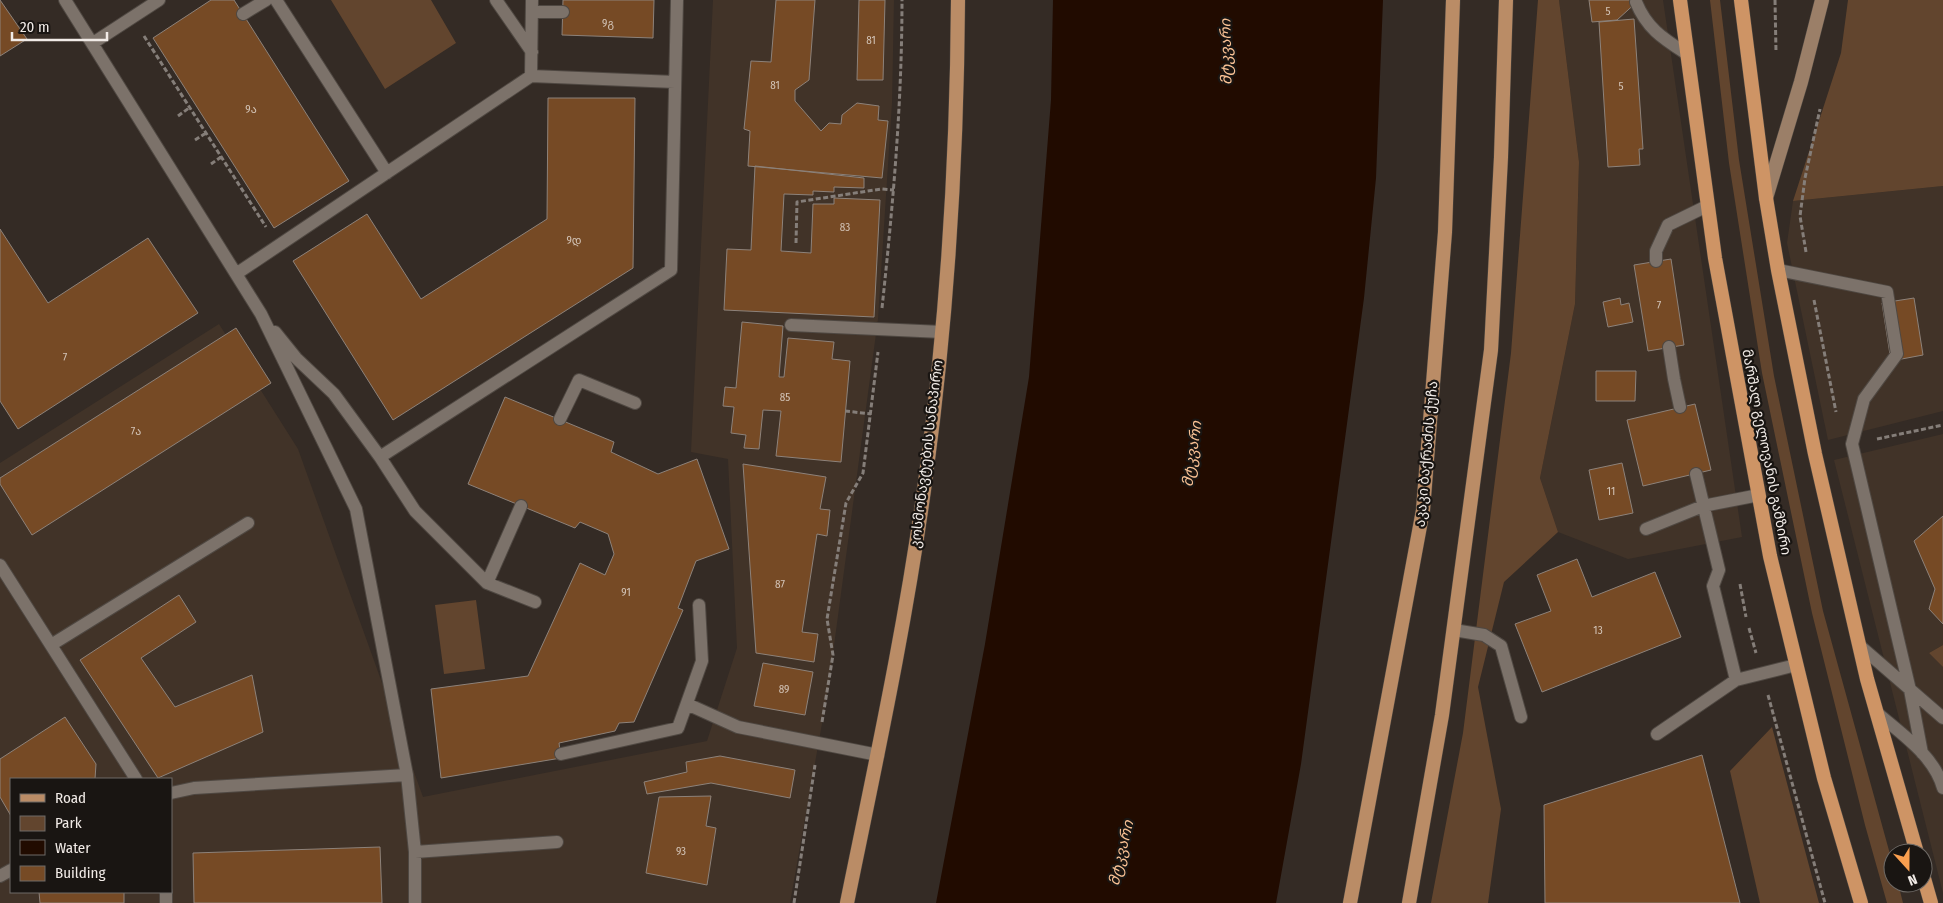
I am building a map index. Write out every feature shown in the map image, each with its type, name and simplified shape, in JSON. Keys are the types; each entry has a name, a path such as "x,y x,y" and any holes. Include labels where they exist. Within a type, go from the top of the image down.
{"highway":[{"name":"მარშალ გელოვანის გამზირი","path":"1680,0 1715,258 1770,556 1824,778 1861,903"},
{"path":"1741,0 1766,198 1778,270 1815,454 1876,712 1914,843"}],"main road":[{"name":"კოსმონავტების სანაპირო","path":"848,903 902,630 926,475 942,332 952,190 958,0"},
{"name":"აკაკი ბაქრაძის ქუჩა","path":"1350,903 1423,510 1445,232 1453,0"},
{"path":"1409,903 1442,715 1490,350 1501,157 1506,0"},
{"path":"1766,198 1801,82 1822,0"}],"lane":[{"path":"93,43 159,0"},
{"path":"244,14 266,0"},
{"path":"276,0 387,173"},
{"path":"496,0 532,52"},
{"path":"380,457 671,270 677,0"},
{"path":"70,2 93,43 261,314 356,509 407,775 415,852 415,903"},
{"path":"1636,2 1646,23 1662,38 1687,54"},
{"path":"532,76 532,6 563,12"},
{"path":"236,274 532,76 675,82"},
{"path":"1656,261 1656,251 1668,224 1707,206"},
{"path":"1778,270 1887,292 1897,354 1864,399 1852,444 1910,690 1922,752"},
{"path":"261,314 296,358 334,394 380,457 414,511 488,582 535,602"},
{"path":"791,324 942,332"},
{"path":"1669,348 1680,408"},
{"path":"560,419 579,380 635,403"},
{"path":"1696,474 1719,570 1713,586 1736,680"},
{"path":"1646,528 1704,506 1758,495"},
{"path":"488,582 521,506"},
{"path":"51,644 248,524"},
{"path":"0,565 135,778"},
{"path":"561,754 678,728 702,661 699,605"},
{"path":"1454,630 1484,635 1501,646 1521,717"},
{"path":"1860,646 1943,718"},
{"path":"1657,734 1736,680 1796,665"},
{"path":"687,704 738,728 878,754"},
{"path":"1876,712 1922,752 1941,780 1943,788"},
{"path":"172,793 194,788 407,775"},
{"path":"415,852 557,842"}],"path":[{"path":"794,903 833,655 827,619 846,503 863,473 871,414 894,190 902,63 902,0"},
{"path":"1775,0 1776,52"},
{"path":"142,34 268,231"},
{"path":"178,116 189,108"},
{"path":"195,140 206,133"},
{"path":"211,164 221,157"},
{"path":"796,243 797,202 881,188 894,190"},
{"path":"846,411 871,414"},
{"path":"1738,576 1748,623 1825,903"}],"shaded area":[{"path":"713,0 894,0 892,103 878,319 828,690 790,903 0,903 0,463 219,324 298,449 423,797 707,741 737,648 728,459 691,452"},
{"path":"1559,0 1663,0 1742,537 1628,559 1558,532 1540,478 1575,304 1579,162"},
{"path":"1943,186 1943,411 1828,440 1787,243 1793,201"},
{"path":"1943,434 1943,645 1929,653 1943,667 1943,893 1933,853 1933,843 1930,843 1834,460"}],"green space":[{"path":"331,0 431,0 456,43 385,89"},
{"path":"1538,0 1559,0 1579,162 1575,304 1540,478 1558,532 1504,582 1478,687 1501,809 1488,903 1431,903 1463,733 1511,353"},
{"path":"1710,0 1720,0 1739,160 1774,376 1823,611 1887,843 1883,843 1883,889 1865,825 1812,613 1762,373 1729,163"},
{"path":"1848,0 1943,0 1943,186 1793,201 1841,53"},
{"path":"476,600 485,669 444,674 435,605"},
{"path":"1943,645 1943,667 1929,653"},
{"path":"1772,727 1819,903 1760,903 1730,771"},
{"path":"1884,893 1900,893 1903,903 1887,903"}],"water":[{"name":"მტკვარი","path":"1053,0 1383,0 1376,178 1364,298 1301,764 1276,903 936,903 985,644 1029,377 1051,100"}],"building":[{"path":"0,0 27,39 0,56"},
{"path":"211,0 234,0 349,181 274,228 153,38"},
{"path":"563,0 654,0 653,38 562,35"},
{"path":"776,0 815,0 809,80 795,90 795,101 821,131 829,123 841,124 842,115 857,103 879,106 878,120 888,121 882,178 748,166 750,131 744,129 751,61 771,62"},
{"path":"859,0 885,0 883,80 857,80"},
{"path":"1589,0 1639,0 1617,20 1592,22"},
{"path":"1634,19 1643,149 1639,149 1640,165 1608,167 1599,22"},
{"path":"548,98 635,98 633,268 393,420 293,261 367,214 421,299 547,219"},
{"path":"755,166 864,178 864,188 834,187 834,192 813,191 813,195 784,194 781,251 811,253 813,204 834,204 834,198 880,200 874,317 724,310 727,249 751,250"},
{"path":"0,229 48,303 148,238 198,313 18,429 0,401"},
{"path":"1671,259 1684,345 1648,351 1634,265"},
{"path":"1620,298 1621,305 1629,303 1633,322 1608,327 1603,302"},
{"path":"1914,298 1923,355 1891,361 1882,303"},
{"path":"742,322 783,326 779,377 784,377 788,338 834,342 832,359 850,361 841,462 776,456 781,411 763,410 759,449 744,448 746,435 731,433 734,407 723,406 725,387 736,388"},
{"path":"236,328 271,383 32,535 0,484 0,478"},
{"path":"1596,371 1636,371 1635,401 1596,401"},
{"path":"505,397 614,442 611,452 658,474 697,459 729,549 696,561 678,608 683,610 634,722 619,723 615,731 559,743 561,758 441,778 431,689 528,676 580,563 605,575 614,554 608,534 580,522 575,528 468,484"},
{"path":"1695,404 1711,470 1643,486 1627,420"},
{"path":"1622,463 1633,513 1599,520 1589,470"},
{"path":"743,464 826,477 820,509 830,510 827,536 817,534 802,632 818,634 814,662 756,653"},
{"path":"1943,516 1943,624 1929,609 1935,589 1914,541"},
{"path":"1577,559 1592,597 1655,572 1681,637 1542,692 1515,624 1551,611 1537,575"},
{"path":"179,595 196,622 141,658 175,707 252,675 263,732 158,778 80,660"},
{"path":"763,663 813,672 805,715 754,706"},
{"path":"65,717 96,764 95,778 10,778 10,814 0,797 0,759"},
{"path":"1702,755 1740,903 1545,903 1544,805"},
{"path":"720,756 795,770 790,798 711,783 647,794 644,782 687,772 686,762"},
{"path":"711,796 706,826 716,828 707,885 646,873 659,797"},
{"path":"380,847 382,903 194,903 193,853"},
{"path":"39,893 124,893 124,903 40,903"}]}
